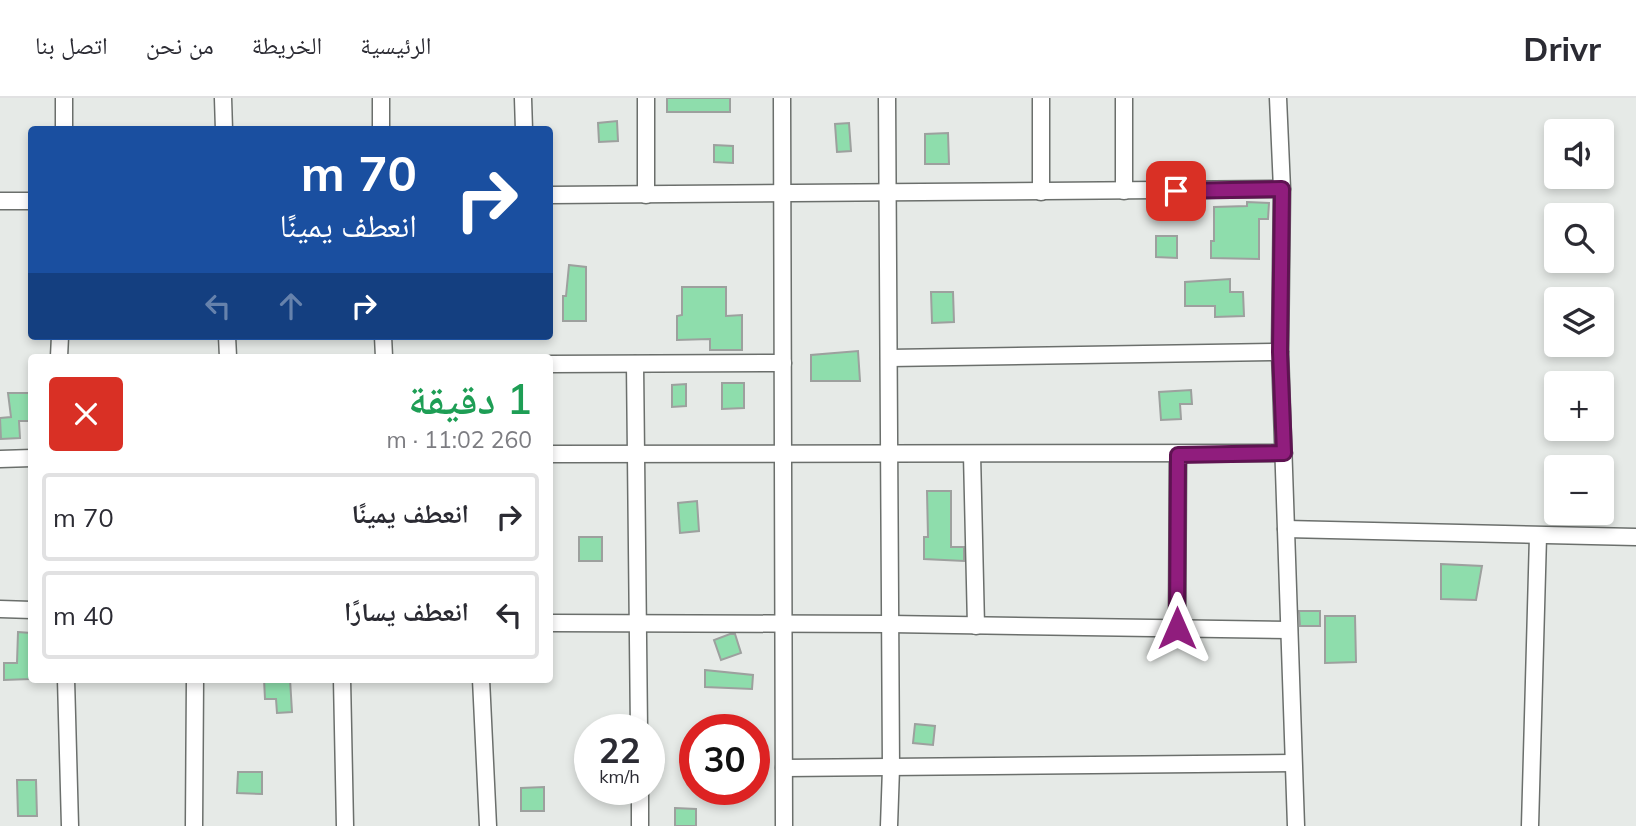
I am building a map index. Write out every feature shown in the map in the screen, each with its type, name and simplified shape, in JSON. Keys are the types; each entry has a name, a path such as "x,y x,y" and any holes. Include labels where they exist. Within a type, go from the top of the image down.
{"street":[{"path":"64,98 64,126"},
{"path":"223,98 224,126"},
{"path":"381,98 382,126"},
{"path":"523,98 524,126"},
{"path":"646,98 646,195"},
{"path":"782,98 782,624 785,826"},
{"path":"887,98 891,768 889,826"},
{"path":"1041,98 1041,192"},
{"path":"1124,98 1124,191"},
{"path":"1278,98 1282,189 1280,352 1296,826"},
{"path":"553,195 1282,189"},
{"path":"0,201 28,201"},
{"path":"889,358 1280,352"},
{"path":"553,364 783,363"},
{"path":"635,364 639,714"},
{"path":"553,454 1284,453"},
{"path":"972,454 976,626"},
{"path":"1177,628 1178,455"},
{"path":"0,459 28,458"},
{"path":"1286,529 1636,537"},
{"path":"1530,826 1538,536"},
{"path":"0,609 28,610"},
{"path":"553,623 890,624 1289,630"},
{"path":"66,683 70,826"},
{"path":"194,826 195,683"},
{"path":"342,683 345,826"},
{"path":"481,683 488,826"},
{"path":"784,768 1293,763"},
{"path":"640,805 640,826"}],"building":[{"path":"667,98 730,98 730,112 667,112"},
{"path":"617,121 618,141 599,142 598,123"},
{"path":"849,123 851,151 837,152 835,124"},
{"path":"948,133 949,164 925,164 925,134"},
{"path":"714,145 733,146 733,163 714,162"},
{"path":"1247,202 1269,203 1268,219 1259,219 1259,259 1211,258 1214,207 1247,206"},
{"path":"1156,236 1177,236 1177,258 1156,257"},
{"path":"569,265 586,267 586,321 563,321 563,296 566,296"},
{"path":"1230,279 1230,292 1243,292 1244,316 1215,317 1215,306 1185,306 1185,282"},
{"path":"682,287 726,287 726,316 742,315 742,350 710,350 710,339 677,340 677,316 682,315"},
{"path":"931,292 953,292 954,322 932,323"},
{"path":"858,351 860,381 811,381 811,355"},
{"path":"722,383 744,383 744,408 722,409"},
{"path":"686,384 686,406 672,407 672,385"},
{"path":"1191,390 1192,404 1180,404 1181,419 1161,420 1159,392"},
{"path":"8,393 28,393 28,421 19,421 20,438 1,439 0,418 11,417"},
{"path":"927,491 951,491 951,547 964,547 964,561 924,559 924,537 928,537"},
{"path":"697,501 699,531 680,533 678,503"},
{"path":"579,537 602,537 602,561 579,561"},
{"path":"1441,564 1482,566 1476,600 1441,599"},
{"path":"1299,611 1320,611 1320,626 1300,626"},
{"path":"1325,616 1355,616 1356,662 1325,663"},
{"path":"18,632 28,633 28,679 4,680 4,663 17,663"},
{"path":"735,634 741,653 721,660 714,640"},
{"path":"705,670 753,675 752,689 705,687"},
{"path":"264,683 290,683 292,712 277,713 276,699 265,699"},
{"path":"915,724 935,726 933,745 913,743"},
{"path":"238,772 262,772 262,794 237,793"},
{"path":"17,780 36,780 37,816 18,816"},
{"path":"544,787 544,811 521,811 521,788"},
{"path":"675,808 696,809 696,826 675,826"}],"route":[{"path":"1176,191 1282,189 1280,352 1284,453 1178,455 1177,628"}]}
